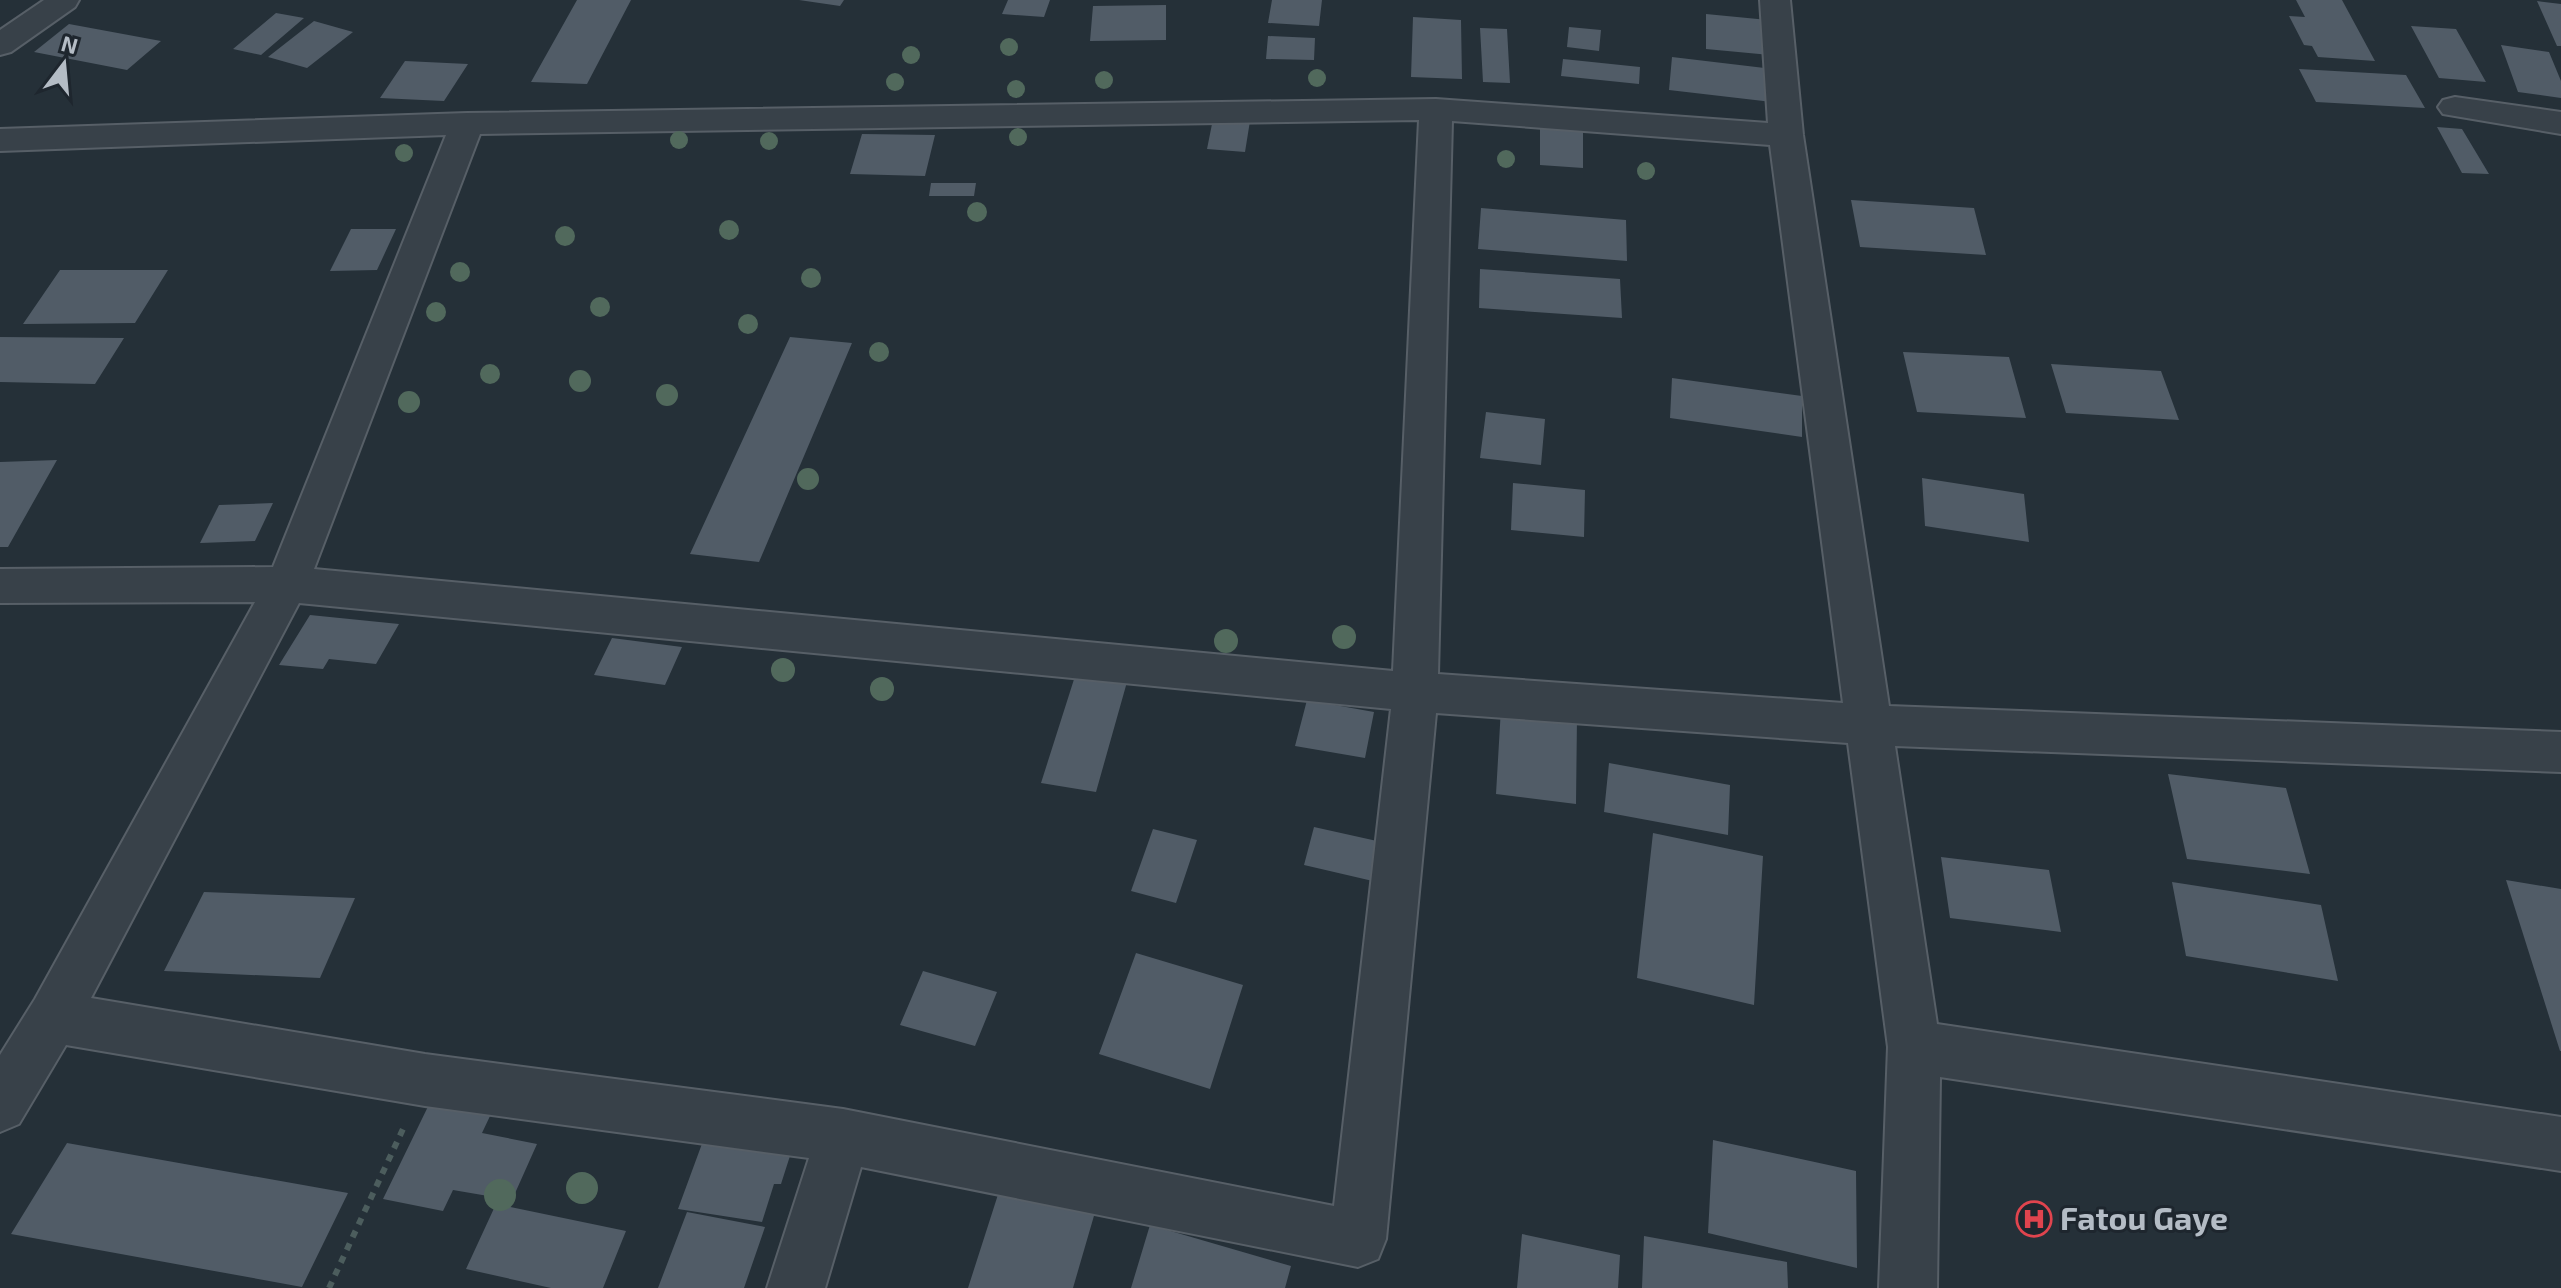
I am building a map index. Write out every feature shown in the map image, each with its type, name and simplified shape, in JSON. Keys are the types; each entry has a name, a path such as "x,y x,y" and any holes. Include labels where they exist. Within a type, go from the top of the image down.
{"street":[{"path":"0,45 64,0"},
{"path":"1775,0 1786,135 1914,1047 1908,1288"},
{"path":"2455,107 2561,123"},
{"path":"0,140 467,124 1436,109 1786,135"},
{"path":"53,1017 425,1080 843,1136 1358,1239 1415,692 1436,109"},
{"path":"0,1105 53,1017 287,584 467,124"},
{"path":"0,586 287,584 1415,692 1869,725 2561,752"},
{"path":"1914,1047 2561,1144"},
{"path":"796,1288 843,1136"}],"path":[{"path":"329,1288 425,1080"}],"building":[{"path":"577,0 631,0 587,84 531,82"},
{"path":"799,0 844,0 840,6"},
{"path":"1008,0 1050,0 1044,17 1002,14"},
{"path":"1272,0 1322,0 1319,26 1268,23"},
{"path":"2296,0 2342,0 2375,61 2318,57 2312,46 2304,45 2289,16 2305,17"},
{"path":"2537,1 2561,4 2561,46 2557,46"},
{"path":"1166,5 1166,40 1090,41 1093,6"},
{"path":"276,13 304,18 261,55 233,49"},
{"path":"1706,14 1768,20 1770,55 1706,49"},
{"path":"1413,17 1461,20 1462,79 1411,77"},
{"path":"314,21 353,32 307,68 268,57"},
{"path":"69,24 161,41 127,70 34,52"},
{"path":"2411,26 2456,29 2486,82 2439,78"},
{"path":"1569,27 1601,30 1599,51 1567,47"},
{"path":"1480,28 1507,29 1510,83 1483,82"},
{"path":"1268,36 1315,38 1314,60 1266,59"},
{"path":"2501,45 2549,52 2561,81 2561,98 2518,92"},
{"path":"1672,57 1773,69 1772,102 1669,90"},
{"path":"1563,59 1640,67 1639,84 1561,76"},
{"path":"405,61 468,64 444,101 380,98"},
{"path":"2299,69 2406,75 2425,108 2316,102"},
{"path":"1213,119 1250,121 1245,152 1207,149"},
{"path":"1540,122 1583,125 1583,168 1540,165"},
{"path":"2437,127 2462,129 2489,174 2462,173"},
{"path":"862,134 935,135 925,176 850,174"},
{"path":"931,183 976,183 974,196 929,196"},
{"path":"1851,200 1974,208 1986,255 1860,247"},
{"path":"1481,208 1626,220 1627,261 1478,249"},
{"path":"351,229 396,229 377,270 330,271"},
{"path":"1480,269 1620,279 1622,318 1479,308"},
{"path":"60,270 168,270 135,323 23,324"},
{"path":"0,337 124,338 95,384 0,382"},
{"path":"790,337 852,343 759,562 690,554"},
{"path":"1903,352 2009,357 2026,418 1917,412"},
{"path":"2051,364 2161,371 2179,420 2066,413"},
{"path":"1672,378 1802,396 1802,437 1670,418"},
{"path":"1486,412 1545,419 1541,465 1480,458"},
{"path":"57,460 8,547 0,547 0,462"},
{"path":"1922,478 2024,494 2029,542 1925,526"},
{"path":"1513,483 1585,490 1584,537 1511,530"},
{"path":"273,503 255,541 200,543 219,505"},
{"path":"310,615 399,624 376,664 329,659 323,669 279,665"},
{"path":"612,638 682,647 665,685 594,675"},
{"path":"1076,673 1127,682 1096,792 1041,783"},
{"path":"1307,700 1374,712 1365,758 1295,746"},
{"path":"1501,708 1577,717 1576,804 1496,794"},
{"path":"1609,763 1730,785 1728,835 1604,812"},
{"path":"2168,774 2286,788 2310,874 2187,859"},
{"path":"1314,827 1386,843 1377,882 1304,865"},
{"path":"1153,829 1197,840 1176,903 1131,891"},
{"path":"1653,833 1763,856 1754,1005 1637,978"},
{"path":"1941,857 2049,870 2061,932 1950,918"},
{"path":"2506,880 2561,889 2561,1051 2560,1051"},
{"path":"2172,882 2321,905 2338,981 2186,956"},
{"path":"204,892 355,898 320,978 164,971"},
{"path":"1136,953 1243,985 1210,1089 1099,1054"},
{"path":"923,971 997,992 975,1046 900,1025"},
{"path":"438,1086 499,1097 482,1133 537,1144 512,1200 453,1190 443,1211 383,1199"},
{"path":"797,1134 781,1184 774,1184 762,1222 678,1209 703,1141"},
{"path":"1713,1140 1856,1171 1857,1268 1708,1233"},
{"path":"67,1143 348,1193 302,1287 11,1234"},
{"path":"1003,1179 1098,1202 1073,1288 968,1288"},
{"path":"496,1204 626,1231 603,1288 551,1288 466,1269"},
{"path":"687,1212 765,1227 744,1288 658,1288"},
{"path":"1150,1225 1291,1266 1285,1288 1131,1288"},
{"path":"1522,1234 1620,1255 1618,1288 1517,1288"},
{"path":"1644,1236 1787,1262 1788,1288 1642,1288"}],"place":[{"name":"Fatou Gaye","path":"2034,1219"}]}
